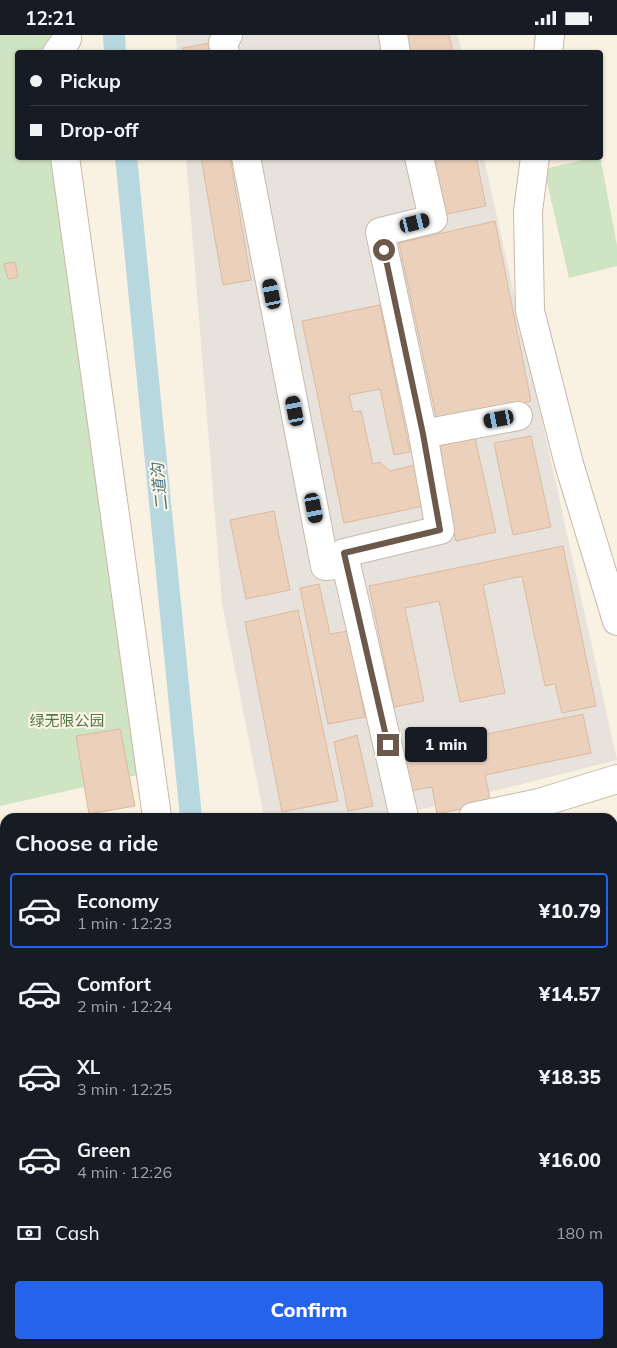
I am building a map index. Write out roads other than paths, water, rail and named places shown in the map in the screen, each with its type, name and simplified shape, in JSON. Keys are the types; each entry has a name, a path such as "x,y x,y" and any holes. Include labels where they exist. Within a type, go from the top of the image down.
{"street":[{"path":"59,50 67,39 67,35"},
{"path":"225,50 224,43 228,35"},
{"path":"393,35 396,50"},
{"path":"548,50 550,35"},
{"path":"65,160 156,813"},
{"path":"247,160 325,566 346,564"},
{"path":"403,813 344,553 440,530 423,434 380,232 433,219 420,160"},
{"path":"534,160 528,211 530,311 570,464 617,621"},
{"path":"423,434 518,416"},
{"path":"492,813 539,803 617,779"}],"waterway":[{"name":"二道沟","path":"114,35 115,50"},
{"name":"二道沟","path":"126,160 191,813"}],"park label":[{"name":"绿无限公园","path":"67,721"}]}
